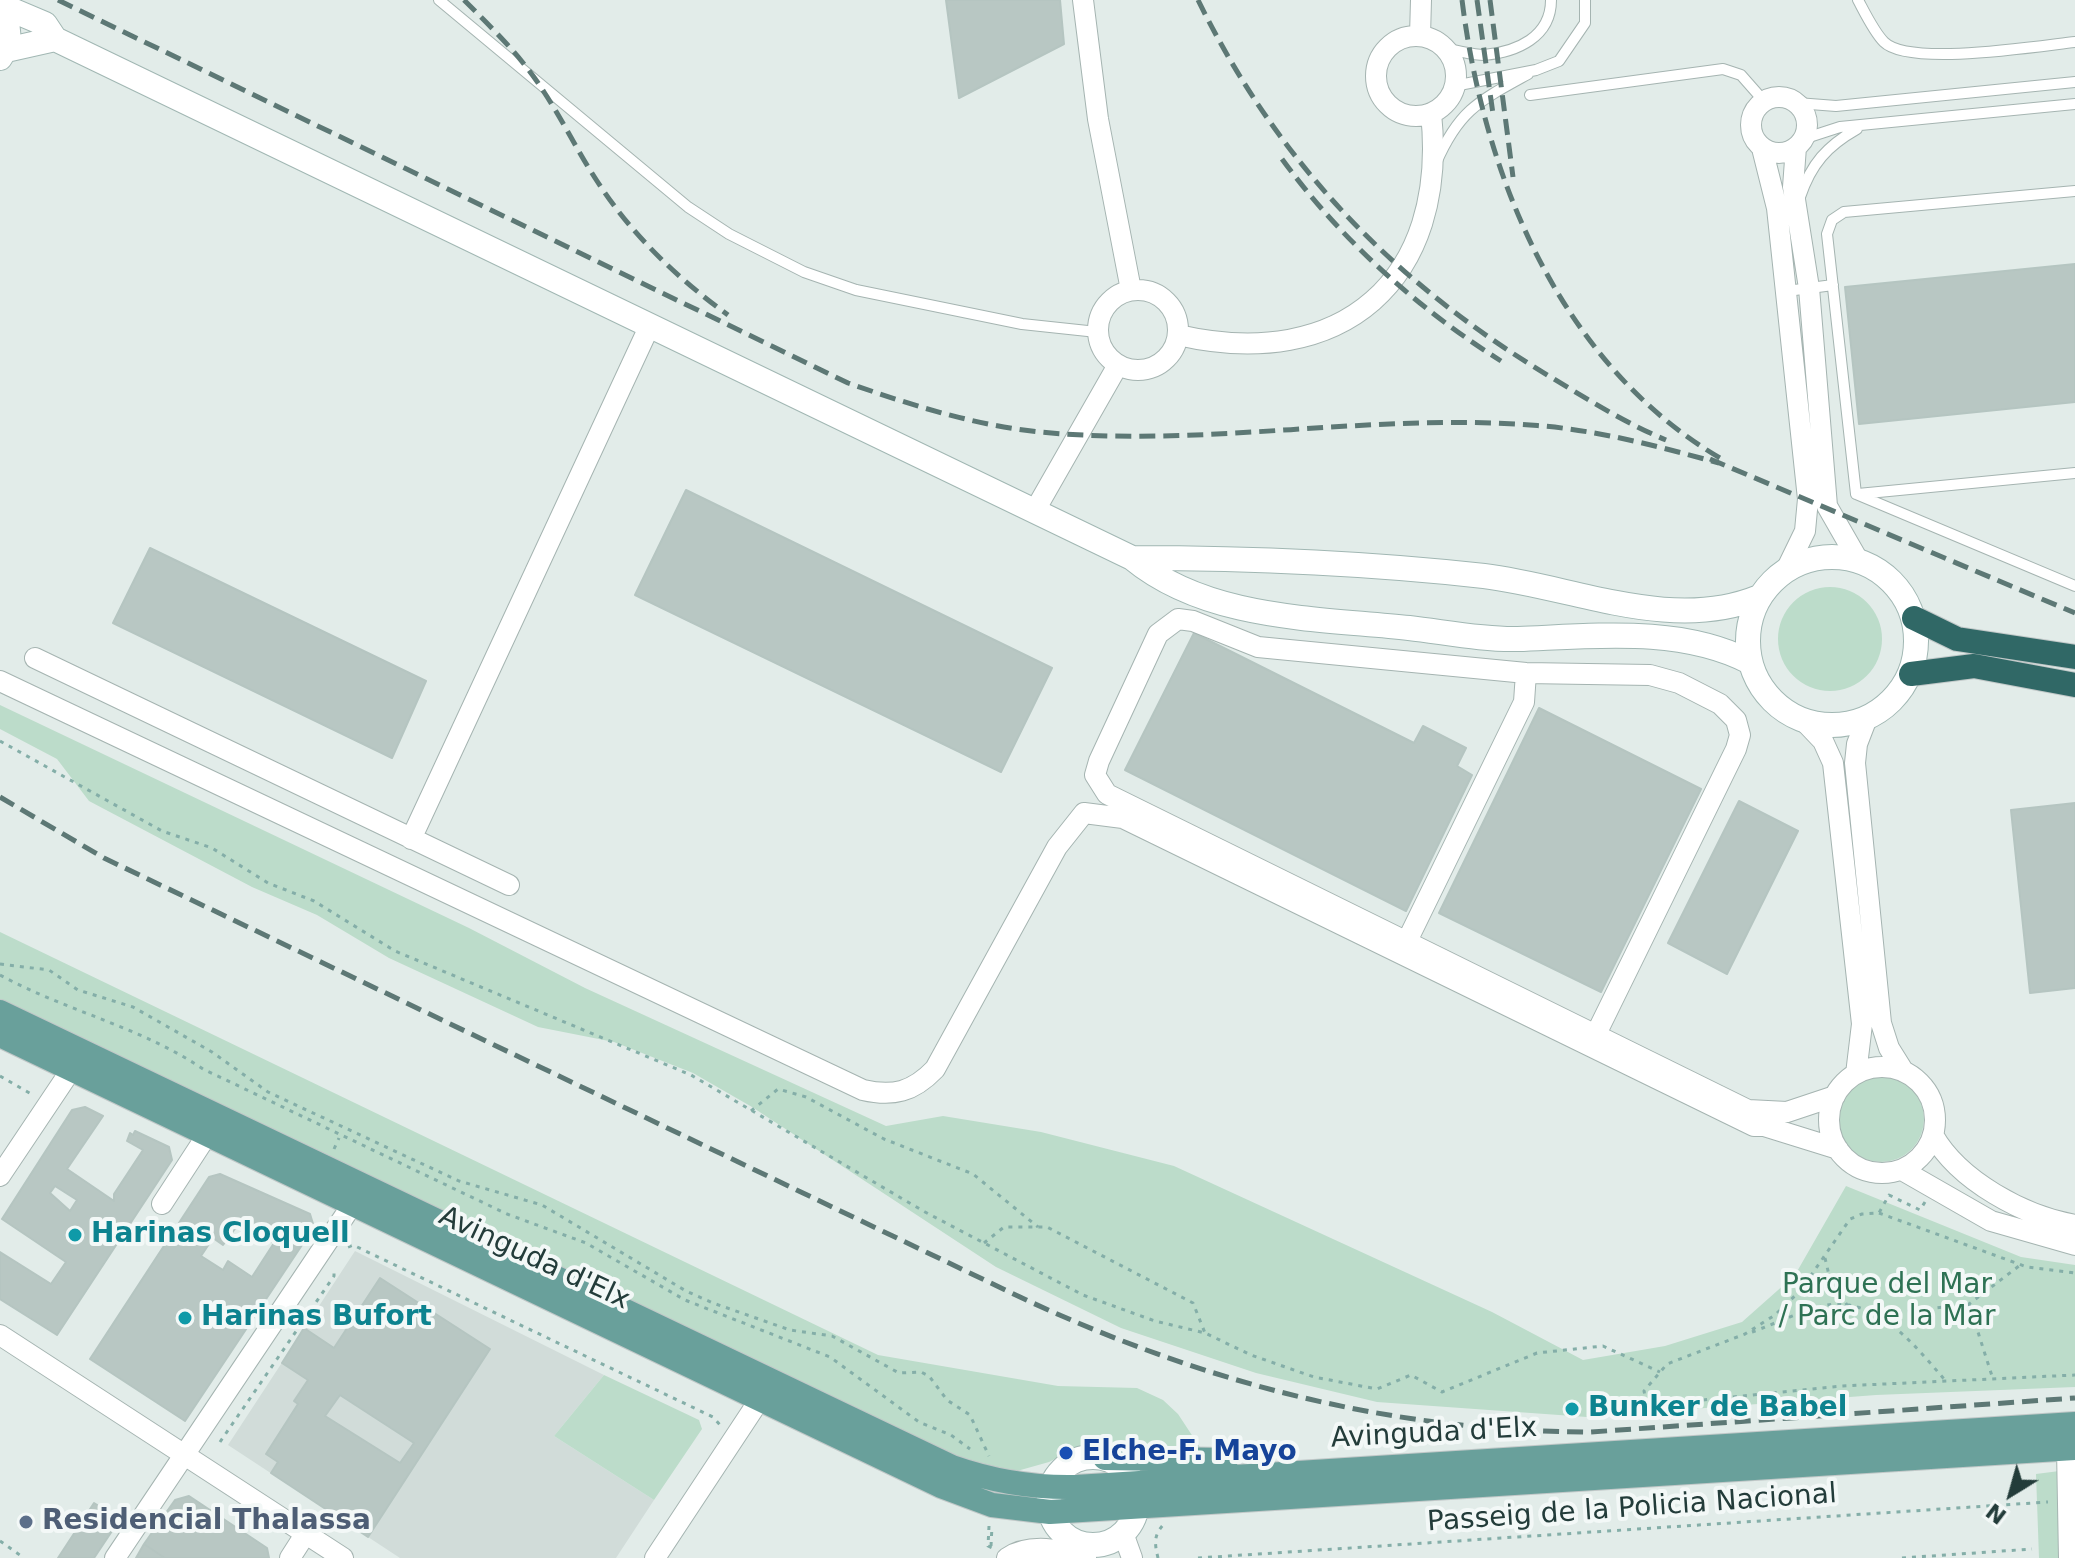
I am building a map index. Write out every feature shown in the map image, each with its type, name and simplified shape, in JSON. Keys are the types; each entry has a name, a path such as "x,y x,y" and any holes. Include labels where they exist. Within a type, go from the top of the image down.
{"highway":[{"path":"1914,618 1943,635 2075,657"},
{"path":"1911,674 1974,666 2075,685"}],"main road":[{"name":"Avinguda d'Elx","path":"0,1012 952,1467 1050,1500"},
{"name":"Avinguda d'Elx","path":"0,1035 968,1497 1023,1511 1050,1500 1135,1494 2071,1449"},
{"name":"Avinguda d'Elx","path":"1135,1494 1452,1463 2075,1424"},
{"path":"1105,1458 1203,1461 1346,1456 1452,1463"}],"street":[{"path":"1083,0 1098,119 1131,290"},
{"path":"1420,36 1421,0"},
{"path":"0,6 45,24 55,39 1132,558 1171,585 1249,609 1514,639 1586,634 1699,643 1727,650 1750,662"},
{"path":"0,6 9,31 3,54"},
{"path":"1420,36 1445,49 1453,60 1454,86 1450,97 1431,113 1405,114 1384,100 1378,88 1378,62 1395,41 1420,36"},
{"path":"3,54 55,39"},
{"path":"1856,1074 1862,1024 1833,763 1823,741 1803,720 1761,687 1750,662 1747,640 1750,617 1759,597 1787,568 1805,531 1808,499 1775,196 1762,148 1751,133 1750,123 1756,106 1763,100 1781,96 1797,103 1806,116 1793,187 1798,202 1809,288 1827,506 1858,560"},
{"path":"1178,335 1227,344 1270,345 1328,330 1353,316 1394,278 1418,243 1428,212 1434,168 1431,113"},
{"path":"1762,148 1779,153 1800,143"},
{"path":"1131,290 1156,293 1174,310 1178,335 1175,348 1157,366 1131,370 1118,365 1100,346 1097,332 1102,309 1120,293 1131,290"},
{"path":"411,839 650,325"},
{"path":"1034,512 1118,365"},
{"path":"1787,568 1810,559 1834,556 1858,560 1883,572 1903,593 1914,618 1917,646 1911,674 1893,699 1867,718 1835,725 1803,720"},
{"path":"1132,558 1329,561 1391,567 1538,583 1638,607 1731,609 1759,597"},
{"path":"1596,1034 1740,735 1736,720 1720,704 1679,683 1650,675 1526,673 1258,647 1193,621 1178,619 1158,634 1099,761 1095,775 1107,794 1748,1110 1764,1126"},
{"path":"35,658 509,885"},
{"path":"1407,941 1524,702 1526,673"},
{"path":"0,681 863,1090 882,1094 903,1092 921,1083 935,1069 1057,847 1084,813 1123,818 1754,1126 1764,1126 1838,1149"},
{"path":"1867,718 1857,744 1855,763 1880,1008 1889,1048 1904,1072 1930,1098 1935,1116 1933,1135 1921,1156 1902,1170"},
{"path":"1748,1110 1787,1112 1835,1096 1856,1074 1880,1068 1904,1072"},
{"path":"0,1176 71,1070"},
{"path":"1835,1096 1830,1123 1838,1149 1845,1159 1866,1171 1902,1170 1991,1221 2075,1245"},
{"path":"162,1204 207,1135"},
{"path":"1933,1135 1954,1166 1970,1179 2018,1204 2075,1225"},
{"path":"115,1558 182,1453 352,1205"},
{"path":"0,1335 343,1558"},
{"path":"655,1558 760,1399"},
{"path":"2069,1558 2071,1449"},
{"path":"1077,1553 1056,1525 1050,1500 1059,1473 1071,1463 1093,1457 1105,1458 1121,1467 1135,1494 1113,1558"},
{"path":"290,1558 306,1533"},
{"path":"1000,1554 1027,1549 1077,1553 1123,1533"},
{"path":"1123,1533 1132,1558"}],"lane":[{"path":"439,0 688,207 742,241 804,272 856,290 1022,324 1097,332"},
{"path":"1445,49 1481,55 1522,47 1543,31 1551,0"},
{"path":"1434,168 1450,132 1462,115 1536,70 1559,61 1585,23 1585,0"},
{"path":"1858,0 1885,44 1905,52 1966,54 2075,42"},
{"path":"1530,95 1723,69 1741,75 1763,100"},
{"path":"1454,86 1536,70"},
{"path":"1797,103 1836,106 2075,82"},
{"path":"1800,143 1820,131 2075,104"},
{"path":"1798,202 1817,160 1838,139 1858,128"},
{"path":"1856,494 1827,234 1832,220 1844,212 2075,191"},
{"path":"1787,291 1833,285"},
{"path":"1856,494 2074,473 2075,487"},
{"path":"1856,494 2075,586"}],"path":[{"path":"0,741 162,831 212,848 268,883 314,901 395,951 691,1075 750,1112 1083,1295 1155,1321 1205,1333 1251,1355 1314,1377 1377,1389 1411,1375 1442,1392 1537,1353 1603,1346 1660,1372"},
{"path":"0,964 49,970 78,990 133,1007 212,1052 268,1092 469,1185 542,1205 686,1291 713,1303 790,1330 832,1336 899,1373 921,1372 929,1376 947,1400 970,1415 990,1460"},
{"path":"0,975 49,1001 164,1046 203,1069 507,1214 586,1243 685,1300 830,1357 919,1422 951,1435 976,1455"},
{"path":"0,1076 26,1088 46,1108"},
{"path":"750,1112 778,1089 806,1097 884,1139 973,1174 1038,1227"},
{"path":"1879,1213 1889,1195 1920,1210 1933,1188"},
{"path":"1745,1334 1775,1315 1801,1290 1850,1219 1862,1214 1879,1213 2020,1264 2075,1273"},
{"path":"984,1243 1004,1227 1047,1227 1193,1303 1205,1333"},
{"path":"343,1249 353,1245 700,1411 735,1437"},
{"path":"1825,1257 1829,1275 1847,1305"},
{"path":"220,1442 334,1276 334,1264"},
{"path":"2020,1264 1969,1304 1893,1313 1839,1303 1745,1334 1714,1348 1689,1353 1667,1364 1644,1391 1646,1401 1653,1405 1945,1379 2075,1375"},
{"path":"1969,1304 1992,1376"},
{"path":"1864,1309 1891,1323 1945,1379"},
{"name":"Passeig de la Policia Nacional","path":"1198,1558 2068,1501"},
{"path":"982,1519 992,1522 1000,1554 991,1558"},
{"path":"0,1541 24,1558"},
{"path":"1902,1558 2032,1549"}],"shaded area":[{"path":"355,1251 604,1375 554,1436 654,1500 616,1558 400,1558 228,1445"}],"green space":[{"path":"1830,587 1850,591 1867,602 1878,619 1882,639 1878,659 1867,676 1850,687 1830,691 1810,687 1793,676 1782,659 1778,639 1782,619 1793,602 1810,591"},
{"name":"Parque del Mar / Parc de la Mar","path":"0,705 469,928 585,988 886,1126 943,1116 1041,1132 1174,1166 1492,1312 1583,1360 1665,1346 1742,1322 1795,1275 1846,1186 2021,1257 2075,1265 2075,1387 1876,1395 1587,1417 1377,1402 1256,1373 1121,1328 996,1267 752,1107 693,1073 614,1042 538,1027 389,958 317,915 252,887 89,801 57,759 0,729"},
{"path":"0,932 878,1355 1058,1386 1137,1388 1163,1400 1178,1414 1203,1452 1076,1448 1049,1462 1017,1471 977,1466 0,1002"},
{"path":"1881,1076 1897,1080 1911,1089 1920,1103 1924,1119 1920,1135 1911,1149 1897,1158 1881,1162 1865,1158 1851,1149 1842,1135 1838,1119 1842,1103 1851,1089 1865,1080"},
{"path":"604,1375 699,1420 702,1429 654,1500 554,1436"},
{"path":"2075,1469 2075,1558 2039,1558 2036,1474"}],"building":[{"path":"946,0 1060,0 1064,44 959,98"},
{"path":"2075,264 2075,402 1859,424 1845,287"},
{"path":"686,490 1052,668 1001,772 635,595"},
{"path":"150,548 426,681 392,758 113,623"},
{"path":"1194,633 1414,743 1423,726 1466,748 1457,766 1472,775 1406,911 1125,770"},
{"path":"1539,708 1701,789 1601,992 1439,913"},
{"path":"1739,801 1798,831 1727,974 1668,943"},
{"path":"2075,803 2075,988 2030,993 2011,810"},
{"name":"Harinas Cloquell","path":"85,1107 103,1116 67,1169 114,1201 114,1194 143,1150 127,1141 130,1133 133,1135 135,1131 169,1147 172,1160 57,1335 0,1299 0,1252 51,1284 66,1262 2,1219 72,1110","holes":["55,1186 77,1200 70,1211 50,1193"]},
{"name":"Harinas Bufort","path":"220,1174 310,1214 314,1227 185,1421 90,1359 209,1177","holes":["237,1226 274,1243 252,1277 228,1261 223,1270 201,1256 213,1238 223,1245"]},
{"path":"380,1278 490,1349 368,1537 271,1473 278,1462 266,1454 298,1404 294,1401 308,1380 282,1363 304,1328 334,1348","holes":["340,1395 414,1443 400,1463 325,1416"]},
{"path":"189,1496 267,1548 269,1558 165,1558 144,1544 175,1500"},
{"path":"94,1503 120,1519 94,1558 58,1558"},
{"path":"144,1544 165,1558 136,1558"}],"railway":[{"path":"58,0 848,383 942,413 1015,429 1101,436 1224,434 1408,423 1530,425 1602,434 1719,463"},
{"path":"464,0 507,44 535,79 597,181 640,237 691,286 728,315"},
{"path":"1198,0 1230,59 1303,166 1345,214 1391,259 1440,301 1493,340 1606,410 1666,440"},
{"path":"1462,0 1489,133 1511,197 1539,260 1574,318 1615,372 1664,419 1720,458"},
{"path":"1477,0 1493,114"},
{"path":"1490,0 1513,177"},
{"path":"1282,159 1329,217 1382,270 1440,318 1501,361"},
{"path":"1710,459 2075,613"},
{"path":"0,797 104,858 1020,1297 1157,1354 1227,1377 1370,1412 1442,1423 1516,1430 1591,1432 2075,1398"}],"place":[{"name":"Harinas Cloquell","path":"75,1235"},
{"name":"Harinas Bufort","path":"185,1318"},
{"name":"Bunker de Babel","path":"1572,1409"},
{"name":"Elche-F. Mayo","path":"1066,1453"},
{"name":"Residencial Thalassa","path":"26,1522"}]}
